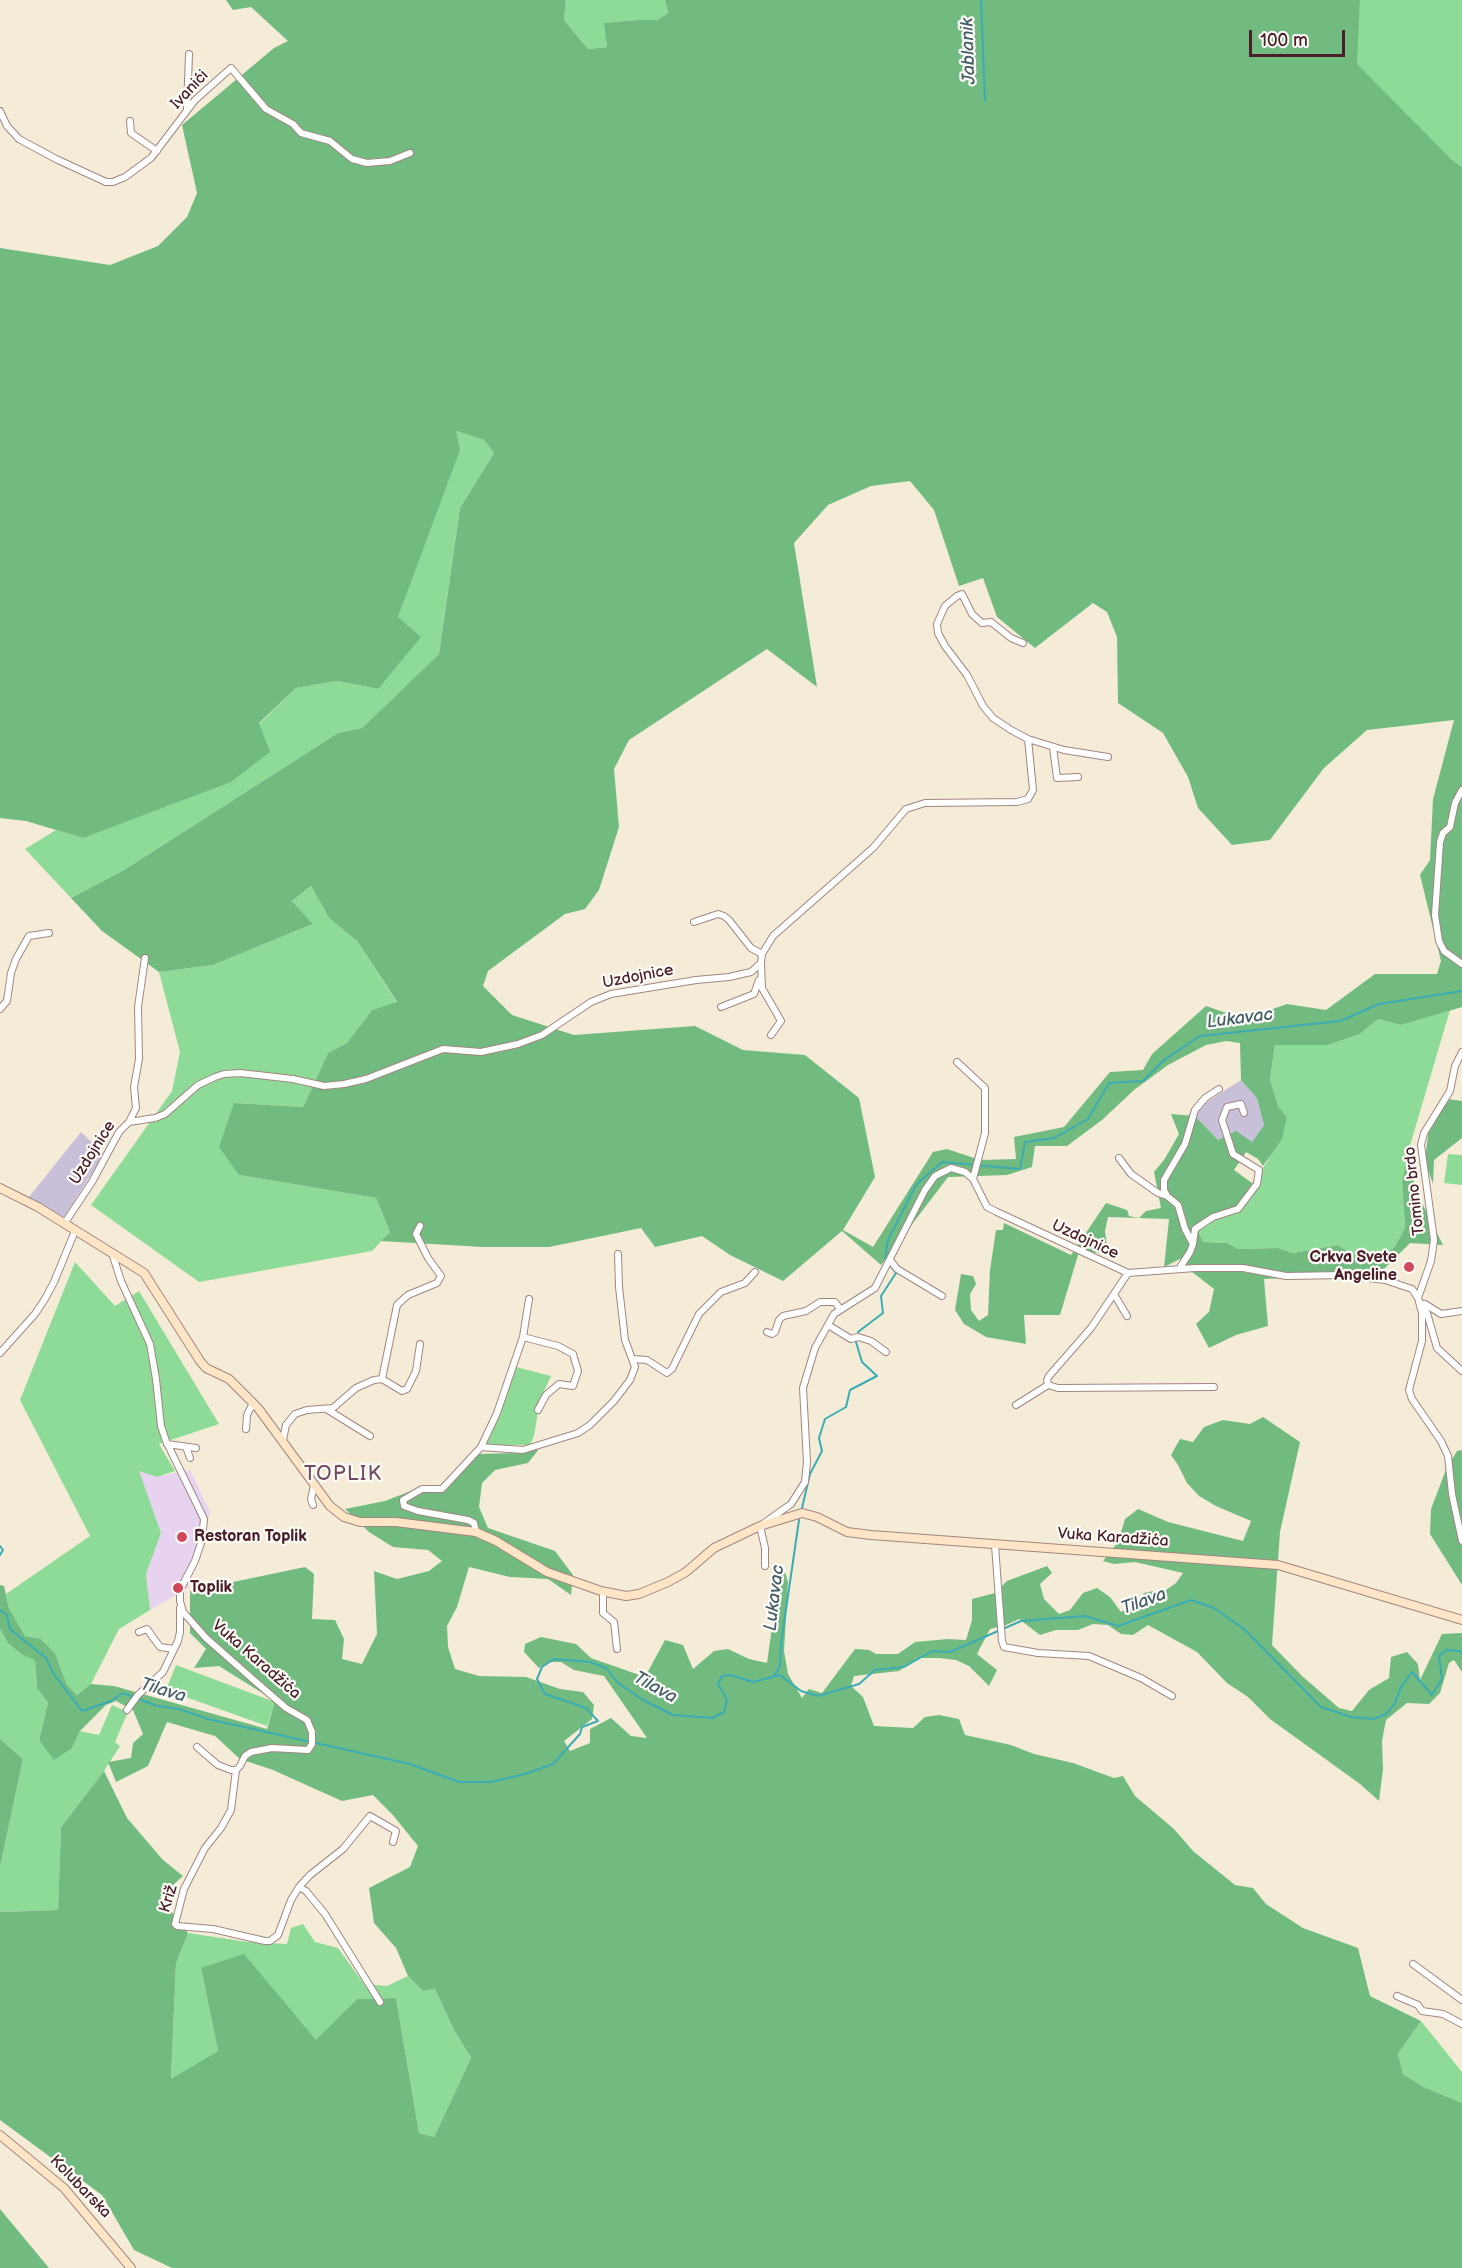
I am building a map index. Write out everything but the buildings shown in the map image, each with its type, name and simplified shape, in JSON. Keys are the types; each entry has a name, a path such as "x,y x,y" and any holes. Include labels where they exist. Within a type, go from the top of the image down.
{"street":[{"path":"187,110 189,54"},
{"name":"Ivanići","path":"0,111 7,126 19,139 106,182 113,182 125,177 151,158 187,110 208,87 231,68 266,109 293,124 301,133 330,141 352,159 367,163 390,160 410,153"},
{"path":"130,121 131,133 157,151"},
{"path":"1023,643 1011,638 992,622 982,623 972,614 962,594 945,606 938,624 938,633 967,675 983,706 993,718 1028,739 1053,747 1108,757"},
{"path":"771,1035 781,1021 762,988 760,963 762,954 773,936 873,848 906,809 925,803 1017,802 1028,799 1033,790 1028,739"},
{"path":"1053,747 1057,778 1078,777"},
{"path":"1462,790 1455,803 1450,827 1443,833 1440,842 1435,915 1439,941 1444,951 1462,964"},
{"path":"694,922 718,914 724,916 751,948 762,954"},
{"path":"0,1009 7,1001 11,973 16,959 29,936 49,933"},
{"path":"129,1122 136,1108 134,1087 139,1059 138,1007 145,958"},
{"name":"Uzdojnice","path":"64,1224 92,1182 118,1132 129,1122 156,1118 165,1114 198,1085 224,1074 270,1075 324,1086 366,1080 443,1049 481,1052 518,1044 542,1035 591,1002 611,994 744,974 757,968 760,963"},
{"path":"721,1006 754,994 760,978"},
{"name":"Tomino brdo","path":"1418,1298 1431,1261 1434,1240 1421,1145 1424,1133 1450,1091 1455,1066 1462,1052"},
{"path":"957,1062 985,1088 985,1132 973,1179"},
{"path":"1167,1196 1164,1190 1164,1180 1185,1144 1195,1110 1205,1098 1219,1089"},
{"path":"1179,1269 1191,1252 1195,1229 1213,1217 1238,1209 1257,1184 1258,1170 1233,1154 1222,1120 1227,1107 1241,1104 1244,1113"},
{"path":"1119,1158 1131,1174 1178,1205 1192,1244"},
{"name":"Vuka Karadžića","path":"760,1527 791,1504 805,1482 807,1462 803,1388 815,1348 828,1325 840,1309 862,1298 875,1288 925,1190 935,1176 942,1171 958,1169 973,1179"},
{"name":"Uzdojnice","path":"973,1179 987,1207 1117,1270 1128,1273 1179,1269"},
{"name":"Vuka Karadžića","path":"0,1188 38,1207 144,1273 206,1368 229,1379 253,1403 283,1440 330,1506 344,1517 360,1522 396,1522 476,1532 496,1541 548,1572 603,1591 631,1596 668,1582 686,1572 714,1548 760,1527 802,1513 810,1514 847,1532 1278,1565 1462,1620"},
{"path":"382,1379 397,1305 408,1295 437,1283 441,1276 428,1258 416,1234 420,1226"},
{"path":"0,1353 35,1314 45,1299 75,1231"},
{"path":"112,1252 121,1281 150,1344 162,1426 167,1444 204,1519 202,1540 195,1561 180,1590 180,1632 174,1649 163,1672 127,1710"},
{"path":"481,1447 523,1450 578,1433 590,1425 614,1401 630,1380 635,1367 625,1340 618,1254"},
{"path":"890,1260 897,1269 942,1296"},
{"path":"1179,1269 1243,1268 1286,1276 1354,1276 1405,1285 1412,1289 1427,1313 1437,1348 1462,1371"},
{"path":"633,1359 647,1360 667,1373 672,1369 699,1314 721,1292 745,1283 755,1272"},
{"path":"1048,1385 1049,1376 1091,1328 1128,1273"},
{"path":"1114,1294 1127,1316"},
{"path":"1418,1298 1430,1309 1441,1314 1462,1311"},
{"path":"1418,1298 1422,1313 1422,1341 1408,1390 1448,1456 1457,1524 1462,1541"},
{"name":"Vuka Karadžića","path":"476,1532 474,1523 468,1520 418,1511 402,1503 403,1500 422,1490 442,1489 481,1447 497,1413 523,1337 529,1299"},
{"path":"767,1332 772,1334 776,1332 779,1320 783,1316 806,1311 820,1302 835,1302 840,1309"},
{"path":"828,1325 851,1339 858,1337 871,1341 886,1352"},
{"path":"523,1337 558,1346 573,1354 578,1371 573,1386 559,1384 546,1395 538,1410"},
{"path":"283,1440 286,1425 295,1414 307,1410 333,1408 356,1388 374,1380 382,1379 396,1389 405,1390 416,1371 420,1344"},
{"path":"1016,1405 1048,1385 1058,1388 1214,1387"},
{"path":"246,1429 247,1415 253,1403"},
{"path":"328,1410 370,1436"},
{"path":"167,1444 196,1448"},
{"path":"186,1447 190,1458"},
{"path":"313,1505 311,1499 314,1486"},
{"path":"760,1527 765,1548 765,1566"},
{"path":"995,1545 1004,1647 1038,1653 1089,1656 1141,1678 1172,1696"},
{"path":"603,1591 603,1613 614,1622 617,1649"},
{"name":"Vuka Karadžića","path":"180,1601 183,1612 206,1638 286,1708 307,1720 311,1726 312,1741 308,1750 272,1748 251,1752 245,1756 236,1770"},
{"path":"139,1632 147,1629 160,1647 174,1649"},
{"path":"197,1747 218,1765 236,1770"},
{"name":"Križ","path":"236,1770 231,1809 221,1828 205,1848 184,1889 175,1924 177,1926 213,1929 270,1941 278,1935 291,1900 299,1887 310,1875 343,1849 370,1816 396,1831 393,1842"},
{"path":"299,1887 306,1891 331,1922 380,2002"},
{"path":"1413,1964 1462,2000"},
{"path":"1397,1996 1418,2005 1422,2011 1443,2014 1462,2024"},
{"name":"Kolubarska","path":"0,2135 64,2188 131,2268"}],"shaded area":[{"path":"1241,1080 1257,1097 1264,1125 1252,1142 1218,1140 1195,1116 1187,1115"},
{"path":"81,1132 104,1154 64,1217 29,1197"},
{"name":"Restoran Toplik","path":"138,1470 157,1477 190,1470 210,1512 201,1551 187,1589 150,1610 146,1574 161,1533"}],"green space":[{"path":"226,0 566,0 564,20 588,49 607,47 604,23 658,20 668,13 665,0 1360,0 1357,64 1452,160 1462,167 1462,1007 1401,1025 1378,1019 1360,1034 1328,1045 1275,1045 1270,1079 1278,1106 1287,1117 1282,1139 1263,1166 1258,1159 1246,1152 1234,1170 1252,1183 1239,1210 1216,1212 1196,1226 1203,1242 1227,1243 1238,1249 1278,1248 1293,1253 1338,1245 1352,1254 1379,1257 1394,1248 1405,1228 1402,1182 1409,1149 1415,1189 1443,1245 1410,1243 1379,1274 1264,1279 1268,1326 1236,1335 1209,1348 1196,1324 1209,1312 1214,1289 1183,1265 1180,1259 1164,1267 1169,1219 1108,1217 1105,1231 1108,1253 1079,1252 1060,1315 1024,1315 1026,1344 986,1337 964,1324 955,1310 961,1274 973,1276 976,1284 970,1294 971,1310 979,1321 988,1315 990,1270 996,1230 1003,1230 1004,1223 1071,1255 1106,1203 1127,1210 1129,1216 1139,1218 1146,1211 1161,1208 1154,1172 1179,1134 1171,1114 1195,1116 1218,1140 1236,1131 1252,1142 1264,1125 1257,1098 1241,1080 1240,1043 1226,1041 1206,1045 1168,1065 1067,1146 1035,1146 1032,1167 1007,1175 948,1177 881,1265 842,1231 783,1281 730,1255 702,1236 655,1247 641,1228 549,1247 482,1247 381,1241 390,1232 376,1198 239,1175 219,1147 234,1103 303,1107 328,1053 347,1043 372,1010 397,1002 358,942 329,918 311,886 292,901 313,924 213,965 159,972 102,931 71,898 124,870 338,733 362,728 439,654 460,508 494,453 484,440 456,431 460,450 398,617 421,637 378,689 337,681 296,688 259,723 270,752 231,782 83,838 26,821 0,818 0,248 110,265 158,246 187,217 197,193 182,125 274,48 288,41 251,7 233,10","holes":["910,481 934,510 959,586 983,578 997,617 1035,648 1093,603 1107,612 1117,637 1118,703 1163,733 1188,777 1198,808 1232,845 1270,840 1324,768 1367,730 1454,720 1433,799 1430,860 1420,875 1441,961 1437,974 1375,974 1326,1010 1287,1004 1244,1019 1206,1006 1152,1054 1143,1070 1110,1072 1064,1127 1014,1137 1016,1159 980,1160 947,1149 933,1152 873,1247 843,1230 875,1177 859,1098 805,1055 743,1050 695,1026 574,1035 512,1015 483,986 488,971 565,914 585,909 599,890 619,827 614,769 629,740 767,649 817,687 794,543 828,505 871,486"]},
{"path":"566,0 665,0 668,13 658,21 605,23 607,47 588,49 564,20"},
{"path":"1360,0 1462,0 1462,167 1355,69"},
{"path":"456,431 484,440 494,453 460,508 439,654 362,728 338,733 124,870 71,898 25,849 56,830 83,838 259,724 296,688 337,681 378,689"},
{"path":"311,886 329,918 358,942 397,1003 372,1010 347,1043 328,1053 303,1107 234,1103 239,1175 376,1198 390,1232 372,1251 199,1282 91,1205 172,1091 180,1052 159,972 213,965 313,924 292,901"},
{"path":"1450,1010 1409,1149 1402,1182 1405,1228 1394,1248 1379,1258 1352,1254 1338,1245 1293,1253 1278,1248 1238,1249 1227,1243 1203,1242 1196,1226 1216,1212 1239,1210 1252,1183 1267,1162 1287,1117 1278,1106 1270,1079 1275,1045 1328,1045 1360,1034 1378,1019 1401,1025"},
{"path":"1448,1099 1462,1101 1462,1138 1434,1160 1433,1184 1425,1161 1429,1127"},
{"path":"1448,1154 1462,1155 1462,1185 1444,1183"},
{"path":"75,1262 115,1306 139,1291 219,1424 159,1444 175,1471 157,1477 139,1471 161,1533 146,1574 150,1610 119,1629 91,1684 77,1695 67,1685 55,1653 41,1639 25,1636 9,1608 6,1594 90,1536 20,1400"},
{"path":"516,1367 551,1376 540,1400 534,1436 530,1445 486,1445"},
{"path":"1263,1417 1300,1442 1280,1532 1272,1645 1302,1676 1339,1708 1352,1711 1369,1690 1389,1678 1391,1657 1407,1652 1418,1664 1420,1680 1442,1634 1462,1633 1462,1672 1454,1660 1449,1663 1440,1693 1429,1704 1407,1703 1386,1720 1382,1741 1383,1769 1379,1801 1360,1784 1270,1719 1248,1697 1227,1683 1197,1652 1148,1625 1133,1635 1121,1634 1108,1625 1093,1624 1078,1630 1056,1630 1040,1635 1019,1619 990,1629 977,1654 997,1670 989,1686 969,1666 956,1660 918,1658 899,1671 854,1676 851,1686 863,1697 874,1726 913,1728 925,1717 939,1715 959,1719 965,1735 1011,1745 1114,1778 1123,1776 1135,1796 1174,1829 1193,1851 1235,1885 1253,1888 1266,1904 1303,1928 1358,1948 1370,1996 1421,2021 1398,2054 1403,2074 1424,2087 1462,2103 1462,2268 172,2268 134,2250 102,2195 0,2120 0,1912 58,1910 61,1827 104,1771 127,1818 163,1860 183,1876 160,1897 188,1933 176,1964 171,2079 218,2051 201,1968 244,1954 316,2040 357,1999 396,1998 419,2133 434,2137 471,2058 454,2030 435,1989 423,1991 408,1976 396,1948 374,1923 369,1888 410,1867 418,1846 392,1814 373,1795 342,1801 273,1770 240,1759 215,1736 167,1722 148,1766 116,1782 108,1762 131,1758 133,1743 143,1734 133,1710 116,1701 106,1705 80,1731 72,1748 54,1760 39,1740 48,1703 37,1688 35,1660 21,1654 8,1643 0,1629 0,1585 4,1586 9,1608 25,1636 41,1639 55,1653 67,1685 77,1695 91,1684 114,1686 267,1729 275,1701 219,1666 194,1668 206,1649 190,1633 190,1591 305,1567 314,1574 312,1619 335,1620 344,1639 342,1659 362,1664 377,1634 374,1571 397,1579 429,1571 442,1561 428,1550 393,1547 369,1532 345,1509 385,1501 421,1487 443,1491 476,1454 518,1453 539,1449 528,1463 495,1470 482,1483 479,1507 488,1528 555,1551 573,1575 571,1595 548,1579 510,1577 469,1567 457,1607 447,1626 448,1647 455,1669 479,1676 526,1677 560,1689 583,1692 594,1705 592,1719 564,1741 570,1751 590,1743 590,1729 611,1718 631,1736 647,1738 604,1676 574,1670 561,1662 548,1662 539,1668 524,1652 525,1644 541,1637 576,1644 591,1658 645,1677 665,1640 683,1645 693,1669 714,1651 728,1649 749,1659 767,1663 775,1606 784,1569 788,1582 784,1651 788,1674 802,1698 809,1689 822,1693 855,1649 869,1650 876,1654 898,1654 915,1642 966,1640 972,1620 972,1599 995,1593 1007,1581 1047,1566 1052,1573 1040,1584 1044,1599 1059,1614 1070,1610 1083,1593 1097,1588 1110,1597 1121,1612 1137,1604 1144,1593 1163,1592 1176,1583 1183,1573 1135,1562 1114,1564 1103,1561 1118,1542 1125,1519 1138,1509 1168,1522 1243,1541 1251,1521 1199,1496 1187,1483 1171,1455 1180,1439 1193,1442 1204,1427 1223,1420 1250,1424"},
{"path":"1462,1450 1462,1585 1430,1534 1431,1509 1447,1467 1457,1451"},
{"path":"0,1629 8,1643 21,1654 35,1659 37,1688 48,1703 39,1740 72,1748 80,1731 99,1735 112,1705 128,1712 115,1742 120,1746 61,1827 58,1910 0,1912 0,1867 23,1759 0,1739"},
{"path":"176,1665 275,1702 267,1726 166,1690"},
{"path":"0,1739 23,1759 0,1867"},
{"path":"303,1924 315,1942 338,1948 364,1984 387,1986 408,1976 423,1991 435,1989 454,2030 471,2058 434,2137 419,2133 396,1998 357,1999 316,2041 201,1968 218,2051 171,2080 176,1964 188,1933 248,1942 287,1944 291,1928"},
{"path":"1421,2021 1462,2072 1462,2103 1424,2087 1403,2074 1398,2054"},
{"path":"0,2209 49,2268 0,2268"}],"waterway":[{"name":"Jablanik","path":"981,0 985,101"},
{"name":"Lukavac","path":"885,1258 888,1240 916,1185 942,1162 1020,1169 1025,1142 1054,1138 1088,1119 1109,1083 1143,1081 1164,1060 1200,1036 1340,1021 1379,1004 1462,991"},
{"name":"Lukavac","path":"858,1332 883,1313 881,1296 896,1273 892,1268"},
{"name":"Lukavac","path":"802,1508 810,1474 822,1451 819,1438 825,1419 846,1407 850,1390 877,1376 862,1362 856,1342"},
{"name":"Lukavac","path":"774,1676 780,1666 781,1644 799,1520"},
{"name":"Tilava","path":"0,1546 3,1550 0,1555"},
{"name":"Tilava","path":"0,1610 7,1615 10,1629 46,1658 53,1673 82,1711 111,1701 123,1693 157,1706 179,1709 208,1719 410,1764 459,1782 491,1782 553,1764 580,1734 582,1727 598,1721 586,1708 545,1694 537,1679 542,1667 554,1659 590,1662 606,1668 618,1683 643,1700 673,1715 713,1718 724,1712 727,1700 718,1684 722,1676 731,1675 753,1682 780,1675 801,1691 818,1696 859,1684 875,1670 904,1667 932,1651 950,1652 1021,1621 1085,1616 1118,1626 1191,1600 1214,1608 1244,1629 1321,1707 1351,1717 1374,1719 1386,1714 1395,1703 1401,1687 1412,1672 1432,1695 1442,1679 1439,1656 1446,1650 1460,1651 1462,1654"}],"place":[{"name":"Crkva Svete Angeline","path":"1409,1267"},
{"name":"Restoran Toplik","path":"182,1537"},
{"name":"Toplik","path":"178,1588"}],"district":[{"name":"TOPLIK","path":"343,1475"}]}
